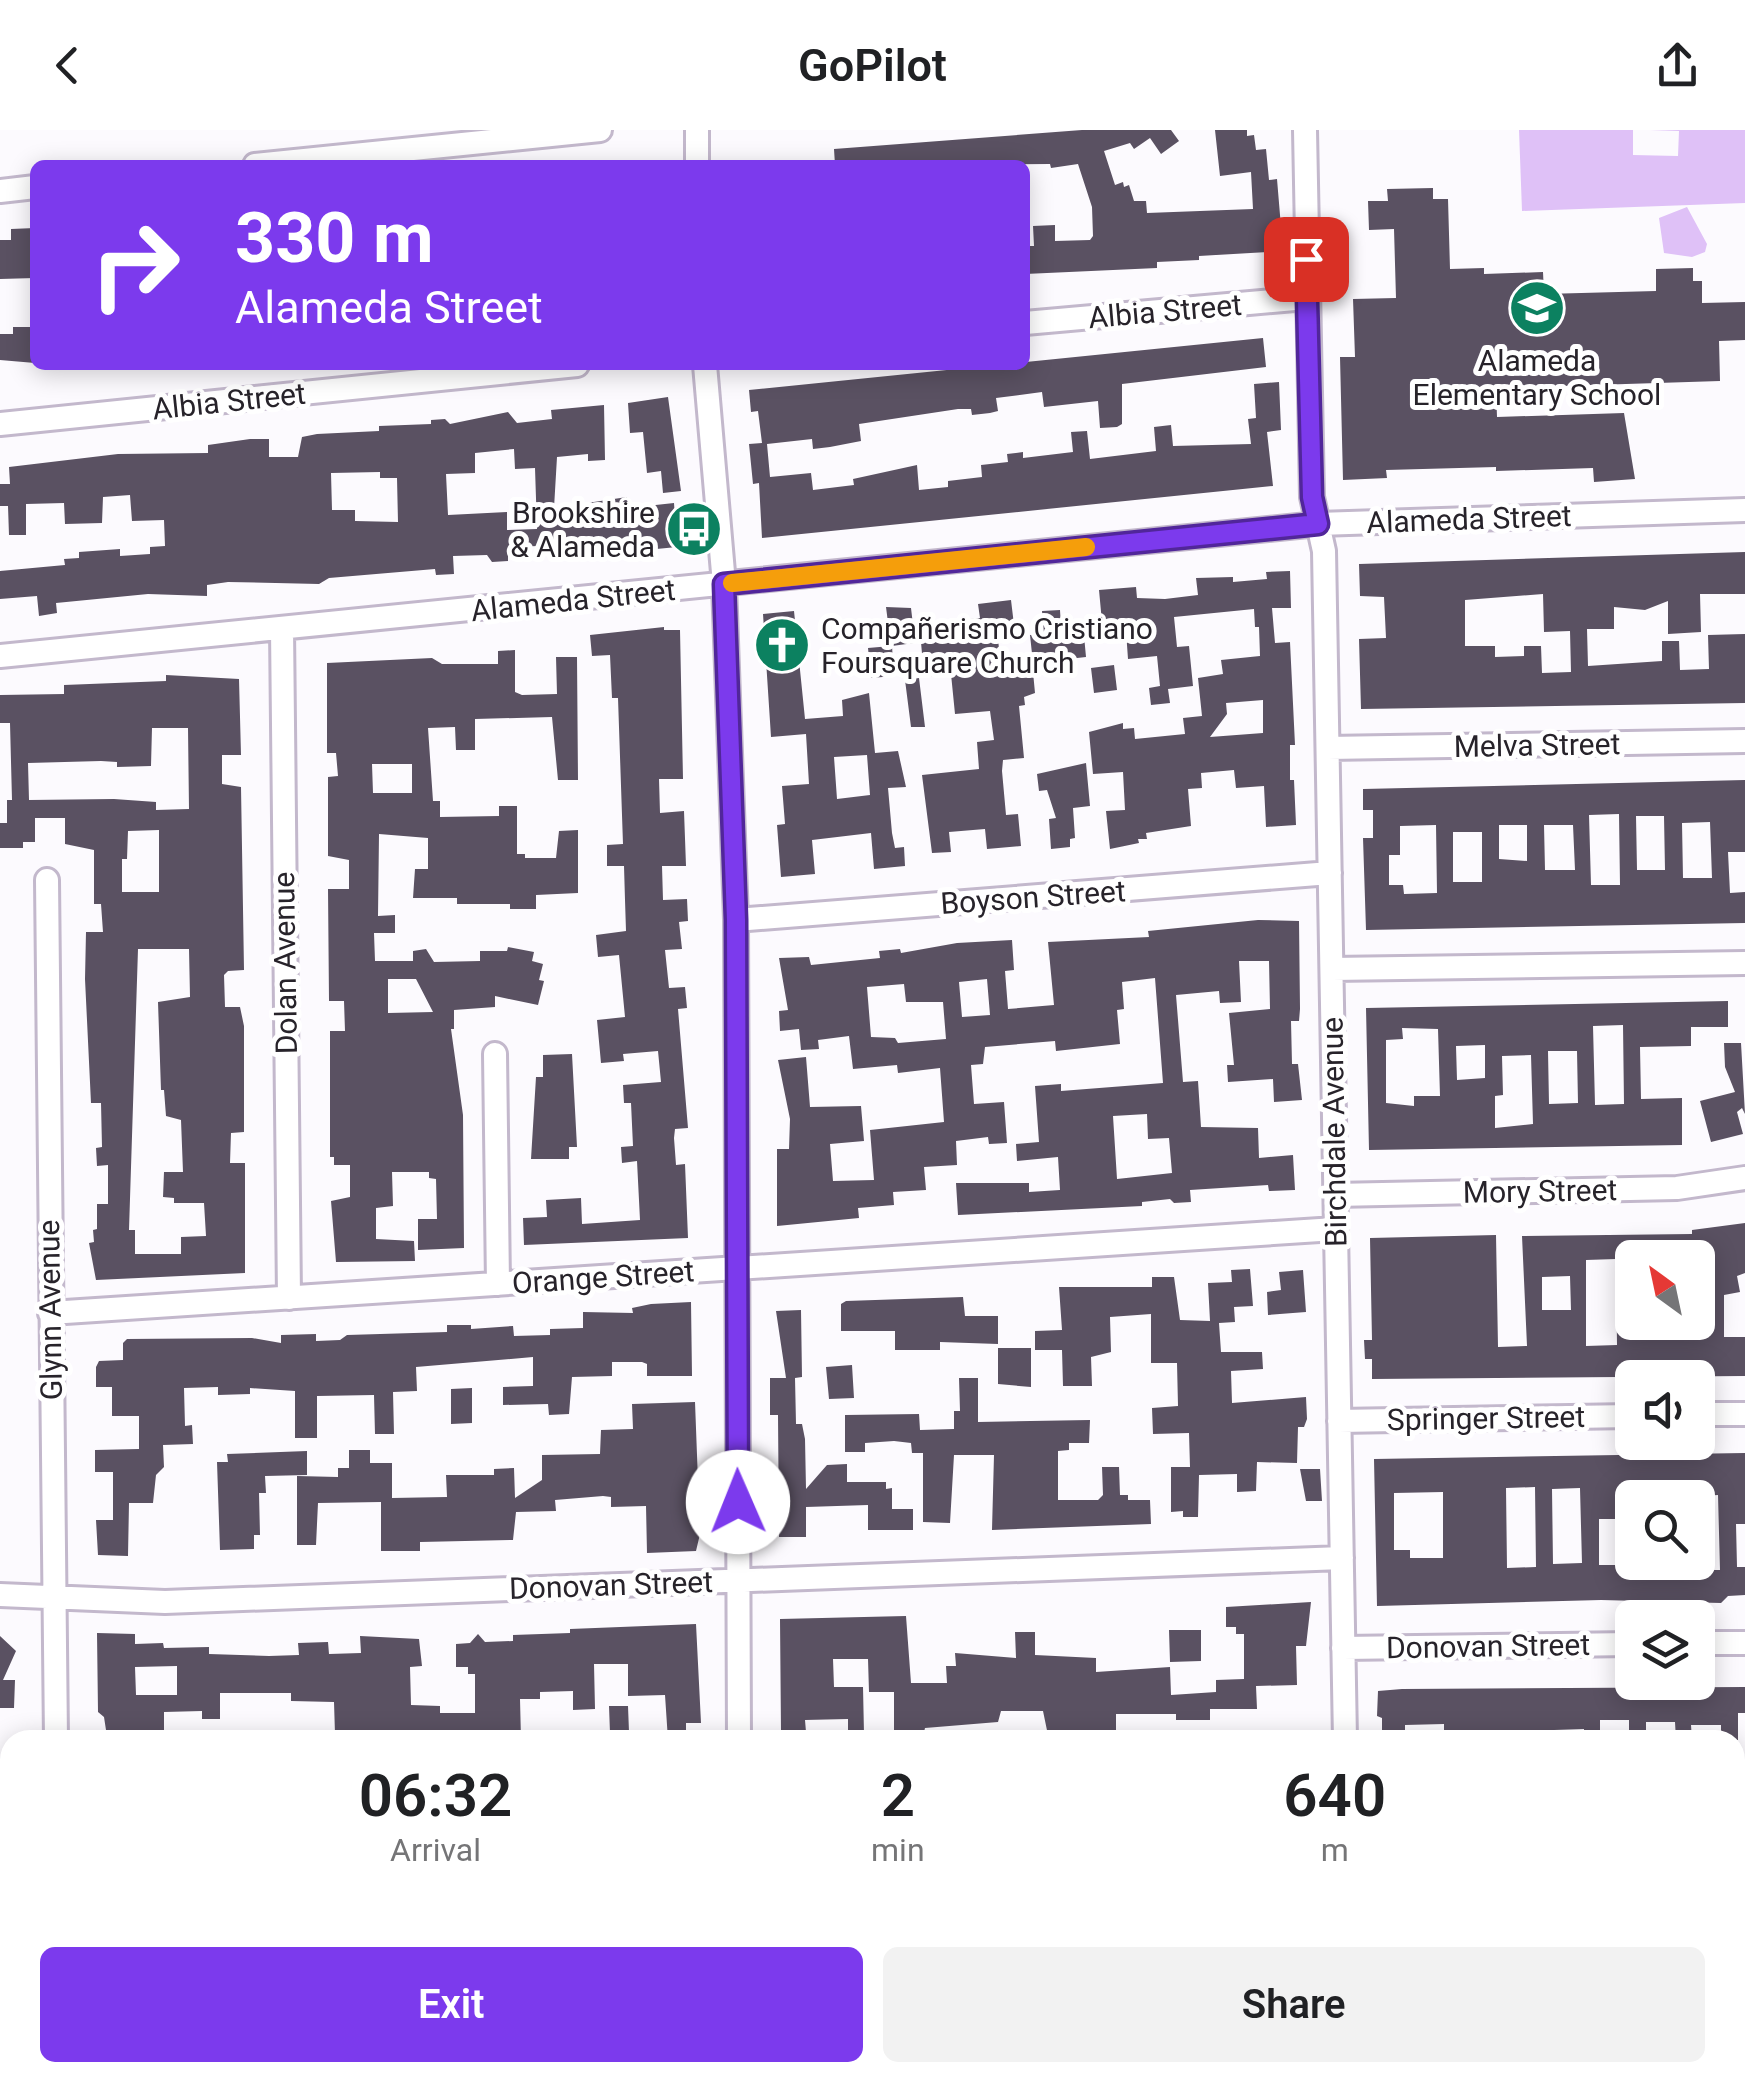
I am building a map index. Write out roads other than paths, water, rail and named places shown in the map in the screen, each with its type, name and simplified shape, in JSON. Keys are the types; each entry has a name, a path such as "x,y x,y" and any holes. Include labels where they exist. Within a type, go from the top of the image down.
{"street":[{"path":"304,160 600,130"},
{"path":"697,130 697,160"},
{"name":"Birchdale Avenue","path":"1305,130 1312,497 1324,550 1345,1730"},
{"path":"0,191 30,188"},
{"name":"Albia Street","path":"1030,323 1306,298"},
{"name":"Albia Street","path":"0,424 528,370"},
{"path":"704,370 724,584 736,920 739,1730"},
{"name":"Alameda Street","path":"0,656 1318,524 1745,510"},
{"name":"Dolan Avenue","path":"282,628 289,1298"},
{"name":"Melva Street","path":"1328,748 1745,741"},
{"name":"Boyson Street","path":"736,920 1330,873"},
{"name":"Glynn Avenue","path":"46,880 56,1730"},
{"path":"1332,969 1745,963"},
{"path":"496,1054 498,1284"},
{"name":"Mory Street","path":"1335,1195 1677,1188 1745,1178"},
{"name":"Orange Street","path":"50,1313 1335,1229"},
{"path":"1715,1414 1745,1414"},
{"name":"Springer Street","path":"1339,1421 1615,1416"},
{"name":"Donovan Street","path":"0,1595 165,1602 1342,1558"},
{"path":"1715,1644 1745,1643"},
{"name":"Donovan Street","path":"1344,1648 1615,1644"}],"place":[{"name":"Alameda Elementary School","path":"1537,308"},
{"name":"Brookshire & Alameda","path":"694,529"},
{"name":"Compañerismo Cristiano Foursquare Church","path":"782,645"}]}
